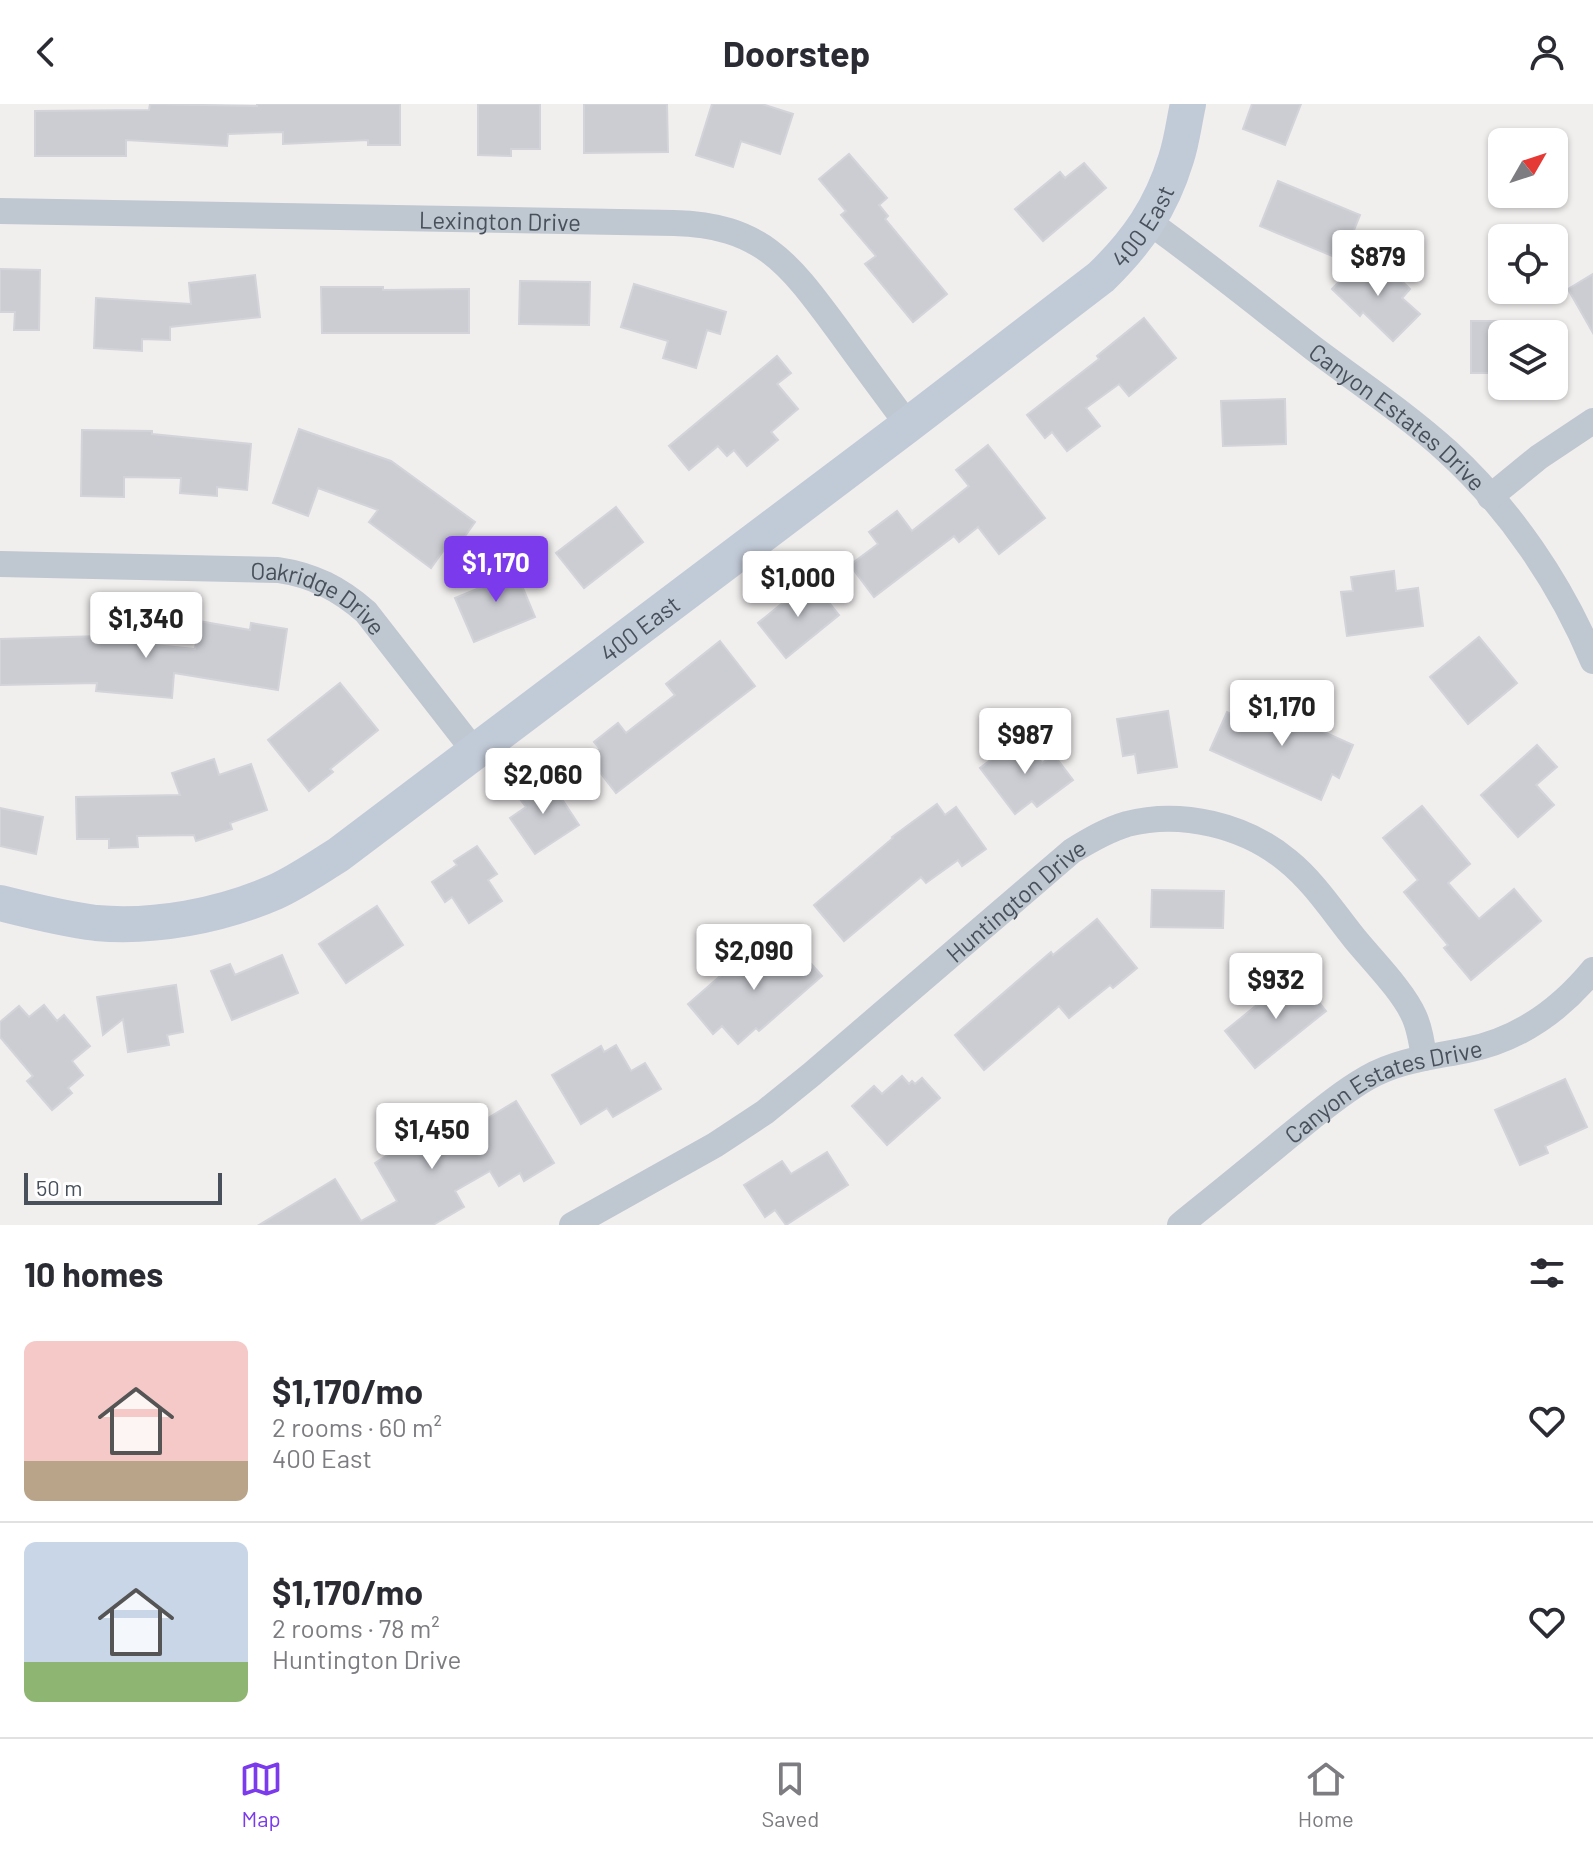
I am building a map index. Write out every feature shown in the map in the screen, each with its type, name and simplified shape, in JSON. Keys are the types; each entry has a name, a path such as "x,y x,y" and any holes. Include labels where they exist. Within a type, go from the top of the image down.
{"street":[{"name":"400 East","path":"0,903 68,919 126,924 186,918 252,901 302,878 338,855 1101,277 1149,222 1177,158 1188,104"},
{"name":"Lexington Drive","path":"0,211 694,223 714,226 751,239 784,261 908,425"},
{"name":"Canyon Estates Drive","path":"1149,222 1448,452 1518,531 1567,607 1593,661"},
{"path":"1490,497 1539,457 1593,421"},
{"name":"Oakridge Drive","path":"0,564 278,570 315,578 350,598 366,612 475,752"},
{"name":"Huntington Drive","path":"572,1225 715,1145 765,1112 790,1094 1072,851 1106,832 1143,821 1181,820 1219,826 1255,840 1287,860 1406,1001 1419,1028 1424,1058"},
{"name":"Canyon Estates Drive","path":"1180,1225 1345,1092 1369,1077 1396,1065 1486,1046 1530,1026 1564,1001 1593,970"}],"building":[{"path":"150,104 400,104 400,145 368,145 368,140 283,144 283,132 228,134 227,146 126,140 126,156 35,156 35,111 149,110"},
{"path":"478,104 540,104 540,149 511,149 511,156 478,155"},
{"path":"584,104 667,104 668,152 584,153"},
{"path":"712,104 762,104 793,114 780,154 741,141 733,167 696,155"},
{"path":"1252,104 1301,104 1285,145 1243,129"},
{"path":"849,154 887,198 879,205 888,216 885,219 947,294 913,322 865,264 876,256 841,215 846,211 819,179"},
{"path":"1084,163 1106,188 1043,241 1015,209 1060,172 1065,178"},
{"path":"1278,181 1360,215 1342,260 1260,226"},
{"path":"1361,259 1375,274 1384,264 1410,289 1402,298 1420,314 1393,341 1363,312 1360,316 1332,289"},
{"path":"0,269 40,270 39,330 14,330 15,312 0,312"},
{"path":"1593,274 1593,333 1568,289"},
{"path":"255,275 260,317 170,327 170,340 142,339 142,351 94,348 96,298 191,304 189,283"},
{"path":"520,281 590,282 589,325 519,324"},
{"path":"634,284 726,312 720,334 707,330 696,368 663,358 668,341 621,327"},
{"path":"321,287 469,289 469,333 322,333"},
{"path":"1144,318 1176,358 1129,396 1119,384 1086,408 1100,426 1067,451 1052,432 1045,438 1027,415 1099,359 1097,356"},
{"path":"1471,321 1488,321 1488,373 1471,373"},
{"path":"777,356 791,373 777,384 798,409 771,432 778,440 747,466 734,450 727,456 718,446 689,470 669,446"},
{"path":"1285,399 1286,444 1223,446 1221,401"},
{"path":"299,429 391,461 475,522 453,553 446,547 431,568 369,522 378,510 318,488 308,516 273,503"},
{"path":"82,430 152,431 152,434 251,444 247,490 217,487 217,496 180,493 181,478 124,477 124,497 81,496"},
{"path":"988,445 1045,518 999,554 978,527 959,542 954,536 874,597 850,565 878,544 869,532 897,511 912,531 969,486 956,470"},
{"path":"616,507 643,542 584,588 556,553"},
{"path":"512,562 535,617 474,642 455,598 494,582 483,574"},
{"path":"1394,571 1396,591 1418,588 1423,626 1347,636 1341,592 1353,591 1351,577"},
{"path":"811,580 839,615 786,658 758,623"},
{"path":"199,621 250,630 251,623 287,629 278,690 174,673 172,698 96,691 97,683 0,685 0,639 101,636 101,628 136,631 135,643 195,649"},
{"path":"1479,637 1517,683 1468,724 1430,677"},
{"path":"720,641 755,686 616,793 589,758 600,749 594,742 618,723 626,733 675,695 666,684"},
{"path":"340,683 378,730 330,769 333,772 309,791 268,740"},
{"path":"1244,696 1353,745 1339,778 1332,774 1321,800 1210,750 1227,712 1235,716"},
{"path":"1168,711 1177,767 1138,773 1135,754 1123,756 1117,719"},
{"path":"1022,736 1042,763 1054,755 1073,780 1037,807 1032,801 1015,814 980,768"},
{"path":"1537,745 1557,767 1536,785 1554,805 1518,837 1481,795"},
{"path":"214,759 219,775 251,764 267,810 230,823 232,829 196,841 194,835 137,836 138,847 109,848 109,839 77,839 76,797 180,795 172,773"},
{"path":"546,775 579,825 535,854 510,818 526,807 517,795"},
{"path":"937,804 945,815 956,807 986,849 962,866 958,860 926,883 921,877 844,941 814,905 892,837"},
{"path":"1422,806 1470,864 1448,883 1479,919 1514,889 1541,921 1471,980 1444,948 1448,945 1404,892 1418,880 1383,838"},
{"path":"0,808 43,817 36,854 0,846"},
{"path":"477,846 497,874 488,880 502,901 469,923 452,897 445,902 432,882 457,865 454,861"},
{"path":"1152,890 1224,891 1223,928 1151,927"},
{"path":"377,906 403,945 346,983 319,944"},
{"path":"1097,919 1137,968 1069,1018 1059,1006 984,1070 955,1035 1051,952 1053,955"},
{"path":"757,944 777,966 797,948 822,976 759,1031 756,1028 738,1044 722,1026 713,1034 688,1004"},
{"path":"282,955 298,993 232,1020 211,971 230,964 235,975"},
{"path":"1296,973 1326,1011 1255,1068 1225,1031"},
{"path":"176,985 183,1032 167,1035 169,1045 128,1052 123,1019 103,1035 97,997"},
{"path":"44,1005 57,1021 64,1015 90,1046 72,1061 83,1075 68,1088 72,1093 52,1110 27,1081 33,1076 0,1037 0,1022 19,1006 29,1017"},
{"path":"616,1045 631,1071 645,1063 661,1089 613,1117 607,1108 581,1124 552,1075 601,1046 604,1052"},
{"path":"902,1076 909,1084 912,1081 915,1084 922,1078 940,1098 887,1145 852,1106 874,1086 882,1094"},
{"path":"1565,1079 1587,1127 1545,1146 1548,1153 1520,1165 1495,1110"},
{"path":"516,1101 554,1163 524,1181 520,1173 499,1186 490,1171 455,1191 464,1207 433,1225 259,1225 335,1179 361,1221 397,1201 375,1163 389,1154 381,1140 419,1117 425,1127 438,1120 447,1135 479,1115 483,1121"},
{"path":"827,1152 848,1185 786,1225 775,1210 765,1217 744,1185 782,1161 791,1174"}]}
